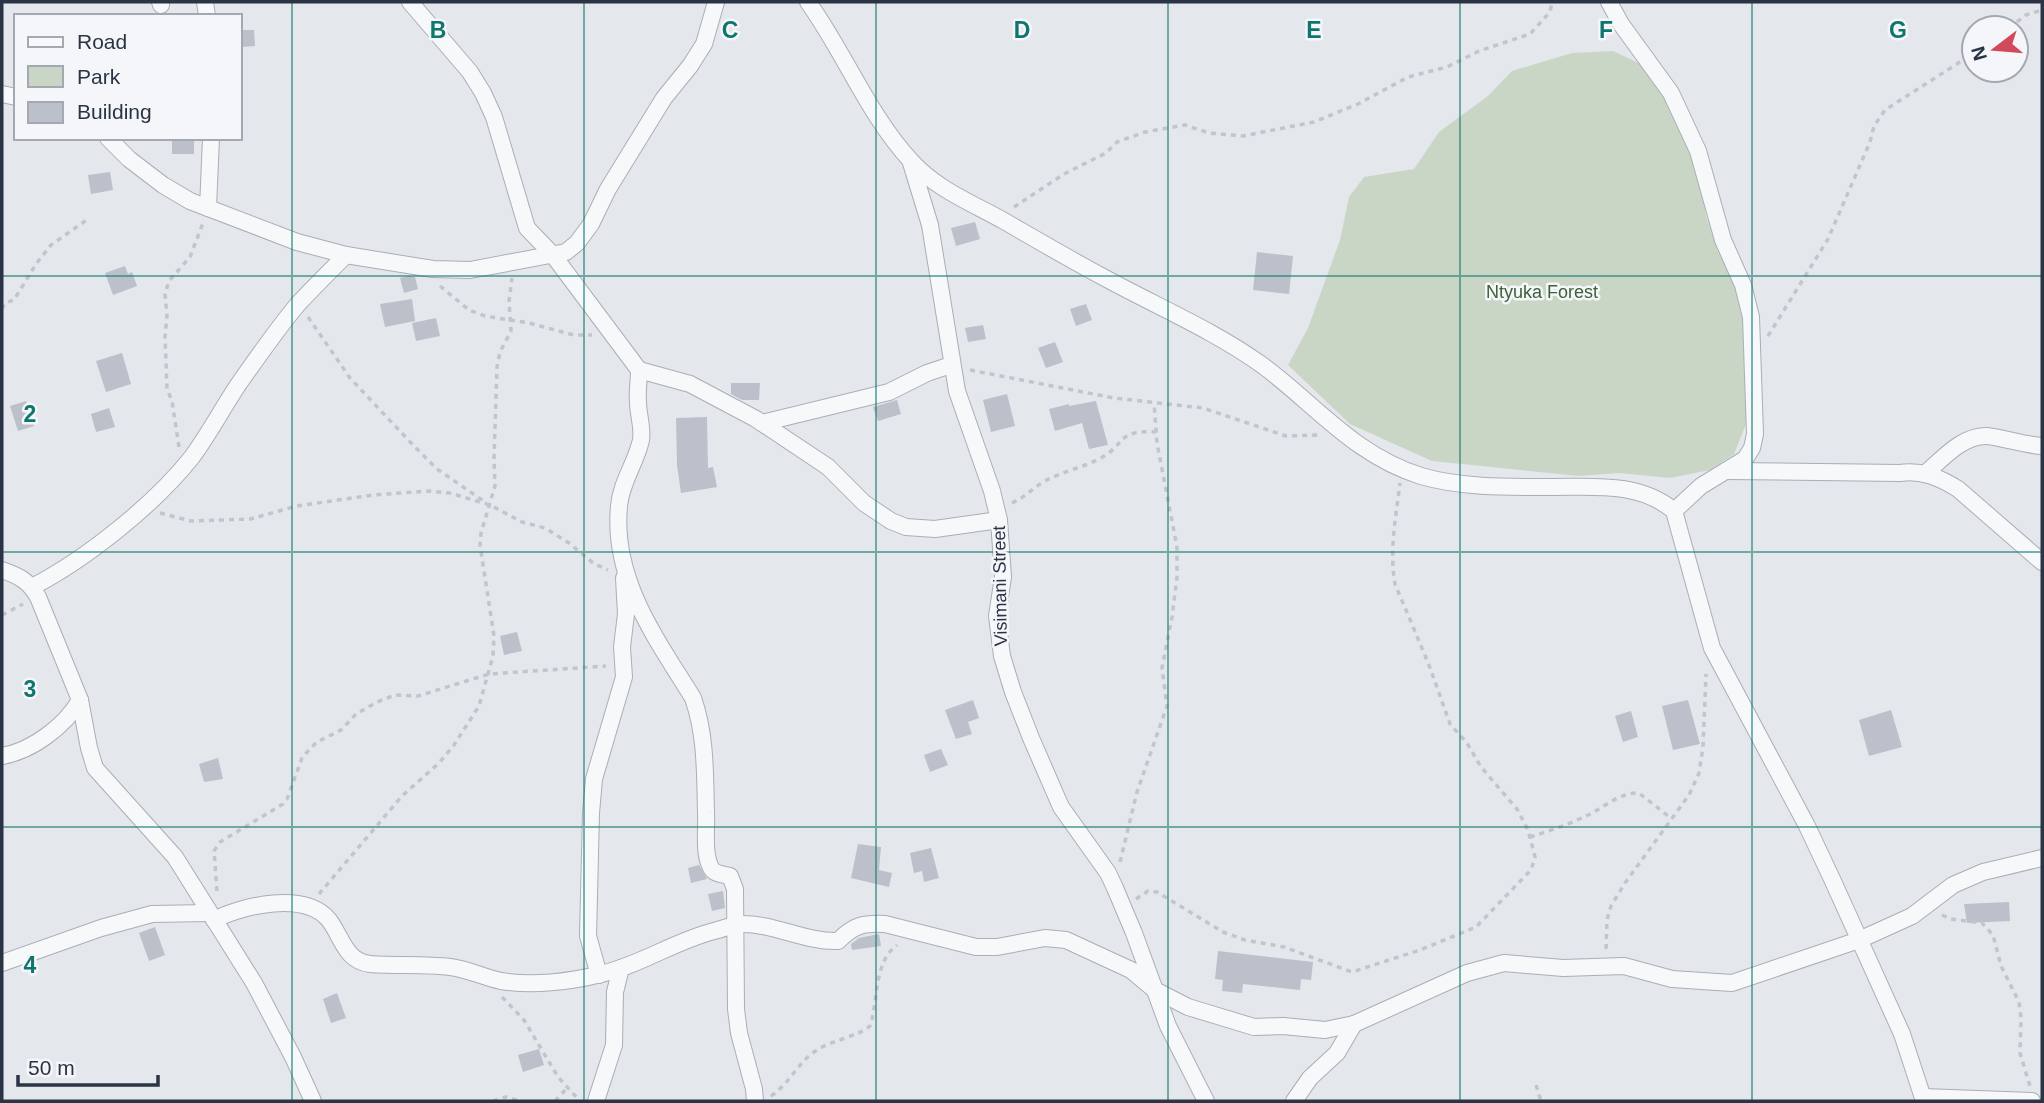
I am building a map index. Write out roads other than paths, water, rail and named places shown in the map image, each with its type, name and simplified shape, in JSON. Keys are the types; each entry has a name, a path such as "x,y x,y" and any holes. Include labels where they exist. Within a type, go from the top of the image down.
{"street":[{"path":"410,2 470,72 483,93 494,117 524,222 553,255 639,370 690,384 762,423 828,467 864,503 891,521 906,527 935,529 998,515"},
{"path":"109,140 163,185 190,201 297,242 346,255 433,268 470,270 566,253 592,224 608,189 664,98 704,44 716,2"},
{"path":"808,2 885,127 911,161 935,184 1105,278 1222,338 1264,366 1335,429 1383,459 1433,478 1485,485 1631,490 1665,503 1674,511 1712,648 1807,826 1902,1034 1924,1099 2032,1097"},
{"path":"1609,2 1621,24 1671,93 1698,151 1723,240 1743,285 1751,317 1755,434 1752,448 1745,458 1693,492 1674,511"},
{"path":"208,208 211,140"},
{"name":"Visimani Street","path":"911,161 930,225 951,365 966,422 992,491 998,515 1003,577 997,616 999,636 1013,692 1061,807 1108,873 1168,1026 1206,1101"},
{"path":"35,592 141,509 183,467 240,383 298,305 346,255"},
{"path":"762,423 889,392 927,373 951,365"},
{"path":"599,975 588,936 590,813 594,779 621,690 625,667 622,647 626,614 624,572 618,525 619,504 626,477 641,439 637,399 639,370"},
{"path":"1926,474 1951,451 1979,436 2042,446"},
{"path":"1724,471 1913,471 1926,474 1946,481 1958,489 2042,562"},
{"path":"2,570 23,578 35,592 80,700 89,748 96,768 172,852 254,982 313,1101"},
{"path":"624,572 652,631 694,698 699,714 704,747 709,863 715,872 728,875 733,882 736,897 736,1009 755,1101"},
{"path":"2,756 25,748 54,729 69,716 80,700"},
{"path":"2,962 101,928 152,914 214,917 275,903 297,904 320,912 330,921 348,953 360,961 383,965 448,967 487,978 535,983 599,975 666,947 736,924 761,926 827,942 838,941 850,928 870,923 885,924 976,947 997,947 1045,938 1066,940 1130,970 1155,990 1188,1007 1254,1027 1325,1030 1354,1024 1449,980 1497,964 1563,968 1623,966 1679,980 1732,983 1858,940 1912,916 1953,886 1969,878 2042,858"},
{"path":"596,1101 614,1045 615,992 621,968"},
{"path":"1294,1101 1310,1078 1337,1053 1354,1024"}],"park label":[{"name":"Ntyuka Forest","path":"1542,292"}]}
